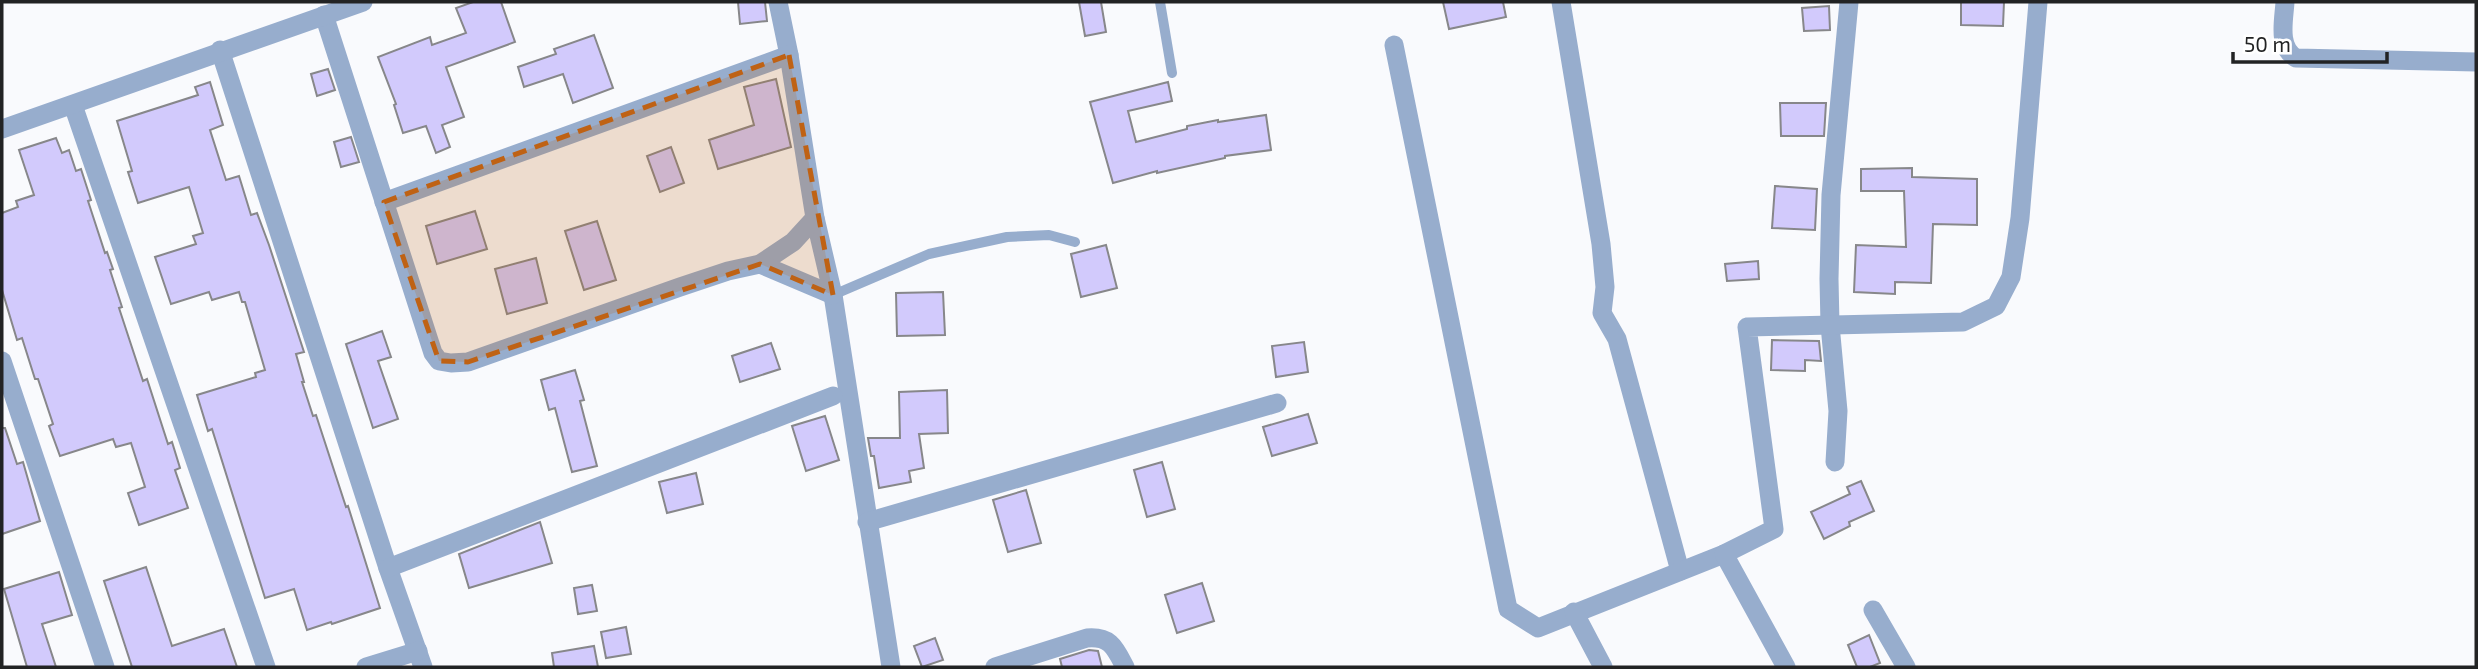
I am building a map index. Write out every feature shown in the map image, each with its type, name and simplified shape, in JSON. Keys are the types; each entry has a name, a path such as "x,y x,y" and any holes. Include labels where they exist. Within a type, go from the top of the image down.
{"street":[{"path":"2,130 220,50 363,2"},
{"path":"778,2 815,218 833,295 891,667"},
{"path":"1561,2 1601,244 1605,287 1602,313 1617,339 1680,571"},
{"path":"1835,462 1838,411 1830,324 1831,195 1849,2"},
{"path":"1394,45 1508,610 1538,628 1724,554 1774,529 1746,327 1962,322 1996,306 2011,277 2020,218 2038,2"},
{"path":"2285,2 2283,40 2286,49 2296,58 2476,62"},
{"path":"324,15 433,353 439,361 468,362 692,283 760,264 793,242 815,218"},
{"path":"220,50 388,568 421,659 366,667"},
{"path":"384,202 789,55"},
{"path":"73,105 266,667"},
{"path":"760,264 833,295"},
{"path":"2,361 105,667"},
{"path":"388,568 834,396"},
{"path":"867,522 1277,403"},
{"path":"1724,554 1786,667"},
{"path":"1873,610 1906,667"},
{"path":"1574,612 1603,667"},
{"path":"995,667 1087,638 1100,637 1108,640 1125,667"}],"lane":[{"path":"1160,2 1172,73"},
{"path":"833,295 929,254 955,248 1007,237 1049,235 1075,242"}],"highlighted area":[{"path":"789,55 833,295 760,264 468,362 439,361 384,202"}],"building":[{"path":"473,2 501,2 515,42 446,67 464,117 442,125 450,147 436,153 426,126 403,133 394,105 396,104 378,57 430,37 432,45 466,33 456,8"},
{"path":"738,2 765,2 767,21 740,24"},
{"path":"1079,2 1101,2 1106,32 1085,36"},
{"path":"1443,2 1503,2 1506,17 1449,29"},
{"path":"1961,2 2004,2 2003,26 1961,25"},
{"path":"1829,6 1830,30 1804,31 1802,8"},
{"path":"594,35 613,88 573,103 563,74 524,87 518,67 556,54 554,49"},
{"path":"328,69 335,90 317,96 311,74"},
{"path":"776,79 791,147 718,169 709,140 754,125 744,87"},
{"path":"210,82 223,125 210,130 226,180 239,176 251,215 257,213 269,245 304,352 296,354 302,382 313,416 316,415 346,507 348,506 380,608 307,630 294,589 265,598 212,429 208,431 197,395 256,377 255,373 265,370 245,302 242,302 239,292 212,300 209,292 171,304 155,257 196,244 193,236 203,233 189,187 138,203 128,172 132,171 117,121 198,95 195,87"},
{"path":"1168,82 1172,101 1128,111 1136,142 1187,129 1187,126 1266,115 1271,150 1225,156 1113,183 1090,102"},
{"path":"1780,103 1826,103 1824,136 1781,136"},
{"path":"351,137 359,162 341,167 334,142"},
{"path":"56,138 62,153 69,150 76,171 81,169 91,200 88,201 113,269 110,270 122,307 119,308 143,381 147,379 168,444 172,442 180,468 175,470 188,508 139,525 128,493 145,487 131,443 116,447 113,439 60,456 49,426 53,424 38,379 35,379 22,338 17,340 2,290 2,213 18,207 16,201 34,195 19,150"},
{"path":"671,147 684,183 660,192 647,156"},
{"path":"1912,168 1912,177 1977,179 1977,225 1933,224 1931,283 1895,282 1895,294 1854,292 1856,245 1906,247 1904,191 1861,191 1861,169"},
{"path":"1775,186 1817,189 1815,230 1772,228"},
{"path":"475,211 487,249 437,264 426,226"},
{"path":"597,221 616,280 584,290 565,231"},
{"path":"1106,245 1117,288 1081,297 1071,254"},
{"path":"536,258 547,303 507,314 495,269"},
{"path":"1758,261 1759,279 1727,281 1725,264"},
{"path":"943,292 945,335 897,336 896,293"},
{"path":"382,331 391,357 378,361 398,419 373,428 346,344"},
{"path":"1772,340 1819,341 1821,361 1805,360 1805,371 1771,370"},
{"path":"1304,342 1308,372 1276,377 1272,346"},
{"path":"771,343 780,369 740,382 732,356"},
{"path":"575,370 597,466 572,472 555,408 549,410 541,380"},
{"path":"947,390 948,433 919,434 924,468 909,471 911,482 879,488 868,438 900,438 899,392"},
{"path":"1308,414 1317,443 1272,456 1263,427"},
{"path":"825,416 839,460 806,471 792,426"},
{"path":"2,428 5,428 17,464 23,462 40,521 2,534"},
{"path":"1162,462 1175,509 1147,517 1134,470"},
{"path":"696,473 703,504 667,513 659,482"},
{"path":"1861,481 1874,511 1849,522 1850,526 1824,539 1811,512 1850,494 1847,487"},
{"path":"1026,490 1041,543 1008,552 993,500"},
{"path":"540,522 552,563 469,588 459,554"},
{"path":"146,567 172,646 224,629 237,667 132,667 104,581"},
{"path":"59,572 72,615 42,624 56,667 27,667 4,589"},
{"path":"1202,583 1214,621 1177,633 1165,595"},
{"path":"592,585 597,611 578,614 574,588"},
{"path":"626,627 631,654 606,658 601,632"},
{"path":"1869,635 1880,663 1870,667 1857,667 1848,645"},
{"path":"935,638 943,660 922,667 914,646"},
{"path":"594,646 598,667 554,667 552,653"},
{"path":"1089,650 1098,651 1102,667 1062,667 1060,659"}]}
